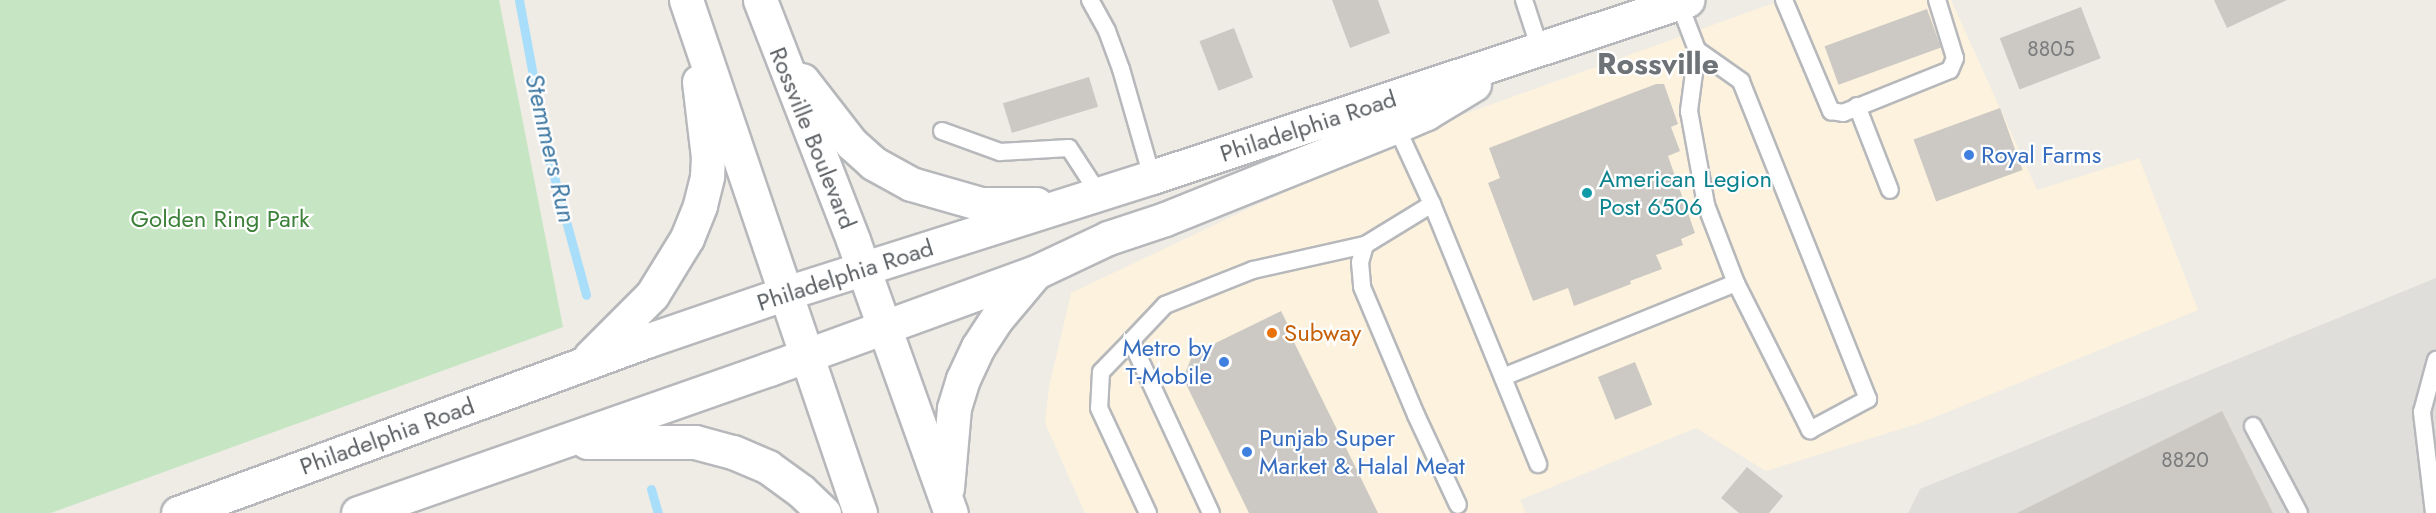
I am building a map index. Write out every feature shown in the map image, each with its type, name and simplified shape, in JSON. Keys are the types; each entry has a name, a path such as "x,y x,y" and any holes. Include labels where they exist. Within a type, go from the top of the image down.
{"main road":[{"name":"Rossville Boulevard","path":"760,0 863,268 949,507"},
{"name":"Philadelphia Road","path":"178,513 582,364 786,293 1152,177 1683,2"},
{"path":"689,9 860,513"},
{"path":"582,364 652,295 687,238 700,205 707,176 708,157 689,9"},
{"path":"776,45 851,143 873,163 912,184 981,204 1087,198"},
{"name":"Philadelphia Road","path":"358,513 1036,272 1108,238 1165,219 1396,126 1461,93 1529,52"},
{"path":"949,507 952,419 963,379 978,347 997,318 1036,272"},
{"path":"552,443 643,441 704,444 733,452 768,467 801,490 824,513"}],"lane":[{"path":"1090,0 1107,31 1121,69 1152,177"},
{"path":"1524,0 1529,52"},
{"path":"1784,0 1831,111 1843,113 1950,70 1955,58 1937,0"},
{"path":"1683,2 1697,50 1689,111 1706,206 1736,283 1810,429 1868,399 1741,81 1697,50"},
{"path":"1857,106 1890,190"},
{"path":"1396,126 1432,204 1538,464"},
{"path":"942,131 1000,152 1069,148 1087,198"},
{"path":"1148,513 1100,408 1101,372 1165,305 1253,270 1365,245 1432,204"},
{"path":"1365,245 1360,262 1362,287 1416,416 1458,505"},
{"path":"1503,376 1736,283"},
{"path":"1131,341 1211,513"},
{"path":"2434,513 2422,412 2436,360"},
{"path":"2253,426 2299,513"}],"shaded area":[{"path":"1782,0 1951,0 2037,190 2139,158 2198,310 1920,423 1766,471 1696,428 1520,500 1526,513 1085,513 1045,423 1049,387 1071,293 1250,208 1445,121"},
{"path":"2436,278 2436,513 1908,513 1920,489"}],"green space":[{"name":"Golden Ring Park","path":"0,0 499,0 563,327 51,513 0,513"}],"building":[{"path":"1332,0 1378,0 1390,33 1350,48"},
{"path":"2214,0 2287,0 2227,28"},
{"path":"2081,7 2101,58 2019,90 2000,38"},
{"path":"1927,9 1941,48 1839,85 1825,46"},
{"path":"1234,28 1253,77 1218,91 1199,41"},
{"path":"1089,77 1098,107 1012,133 1003,103"},
{"name":"American Legion Post 6506","path":"1656,84 1664,84 1678,124 1671,127 1680,151 1668,156 1695,233 1681,239 1683,245 1656,255 1662,269 1630,281 1631,284 1574,306 1568,288 1533,301 1488,183 1500,178 1489,148"},
{"name":"Royal Farms","path":"2000,108 2023,170 1936,201 1914,139"},
{"path":"1281,311 1378,513 1249,513 1183,378 1193,354"},
{"path":"1635,362 1652,405 1615,420 1598,377"},
{"path":"2222,411 2273,513 2017,513"},
{"path":"1747,467 1783,496 1769,513 1739,513 1721,498"}],"waterway":[{"name":"Stemmers Run","path":"519,0 547,151 586,295"},
{"name":"Stemmers Run","path":"651,489 658,513"}],"place":[{"name":"Royal Farms","path":"1969,155"},
{"name":"American Legion Post 6506","path":"1587,193"},
{"name":"Subway","path":"1272,333"},
{"name":"Metro by T-Mobile","path":"1224,362"},
{"name":"Punjab Super Market & Halal Meat","path":"1247,452"}],"district":[{"name":"Rossville","path":"1658,64"}]}
